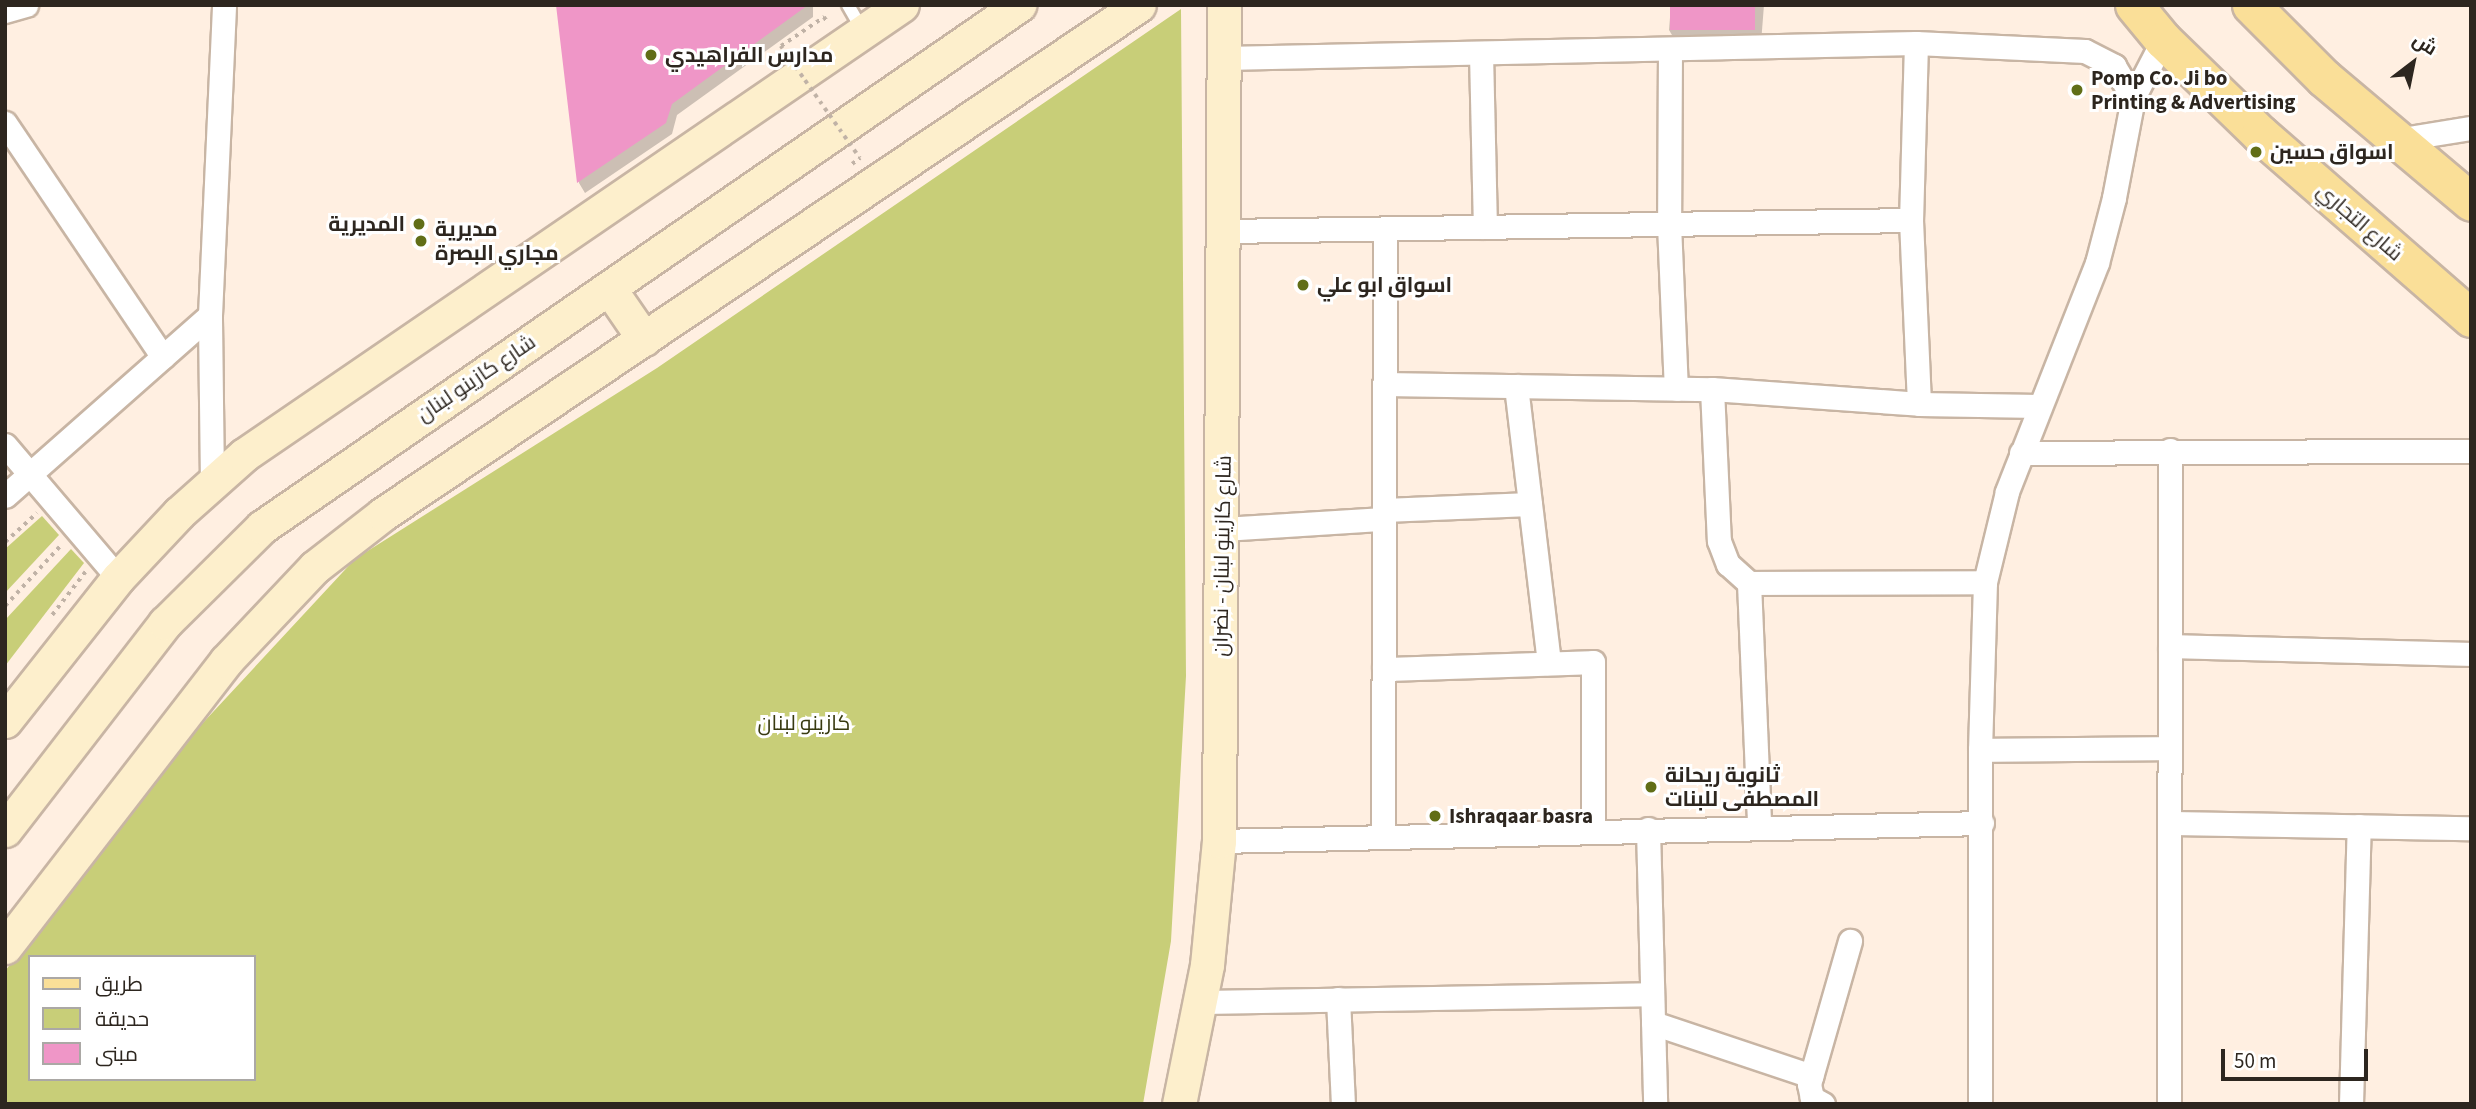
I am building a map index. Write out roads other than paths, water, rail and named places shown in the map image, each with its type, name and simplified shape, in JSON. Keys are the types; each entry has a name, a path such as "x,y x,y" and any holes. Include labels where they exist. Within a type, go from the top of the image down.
{"main road":[{"name":"شارع التجاري","path":"2134,5 2162,40 2260,134 2471,318"},
{"path":"2251,5 2324,78 2471,202"}],"street":[{"path":"5,11 26,5"},
{"path":"212,483 210,315 224,5"},
{"path":"5,721 103,571 212,483 313,406 865,34 902,5"},
{"name":"شارع كازينو لبنان","path":"5,830 158,632 228,557 298,499 1019,5"},
{"path":"5,947 226,661 284,597 383,514 1139,5"},
{"name":"شارع كازينو لبنان - نضران","path":"1179,1104 1200,1002 1219,841 1226,231 1224,5"},
{"path":"1980,1104 1980,750 1985,582 1993,539 2021,453 2097,263 2133,98 2162,40"},
{"path":"1224,58 1916,43 2085,51 2114,66 2133,98"},
{"path":"1916,43 1911,220 1919,404"},
{"path":"1670,49 1669,224 1676,389"},
{"path":"1481,53 1485,227"},
{"path":"5,123 163,357"},
{"path":"2396,140 2471,128"},
{"path":"1226,231 1911,220"},
{"path":"1383,837 1385,229"},
{"path":"608,288 644,339"},
{"path":"5,496 210,315"},
{"path":"1384,384 1712,389 1919,404 2039,406"},
{"path":"1516,386 1549,663"},
{"path":"1712,389 1719,541 1728,564 1748,583 1985,582"},
{"path":"5,444 31,474 103,571"},
{"path":"2021,453 2170,450 2471,451"},
{"path":"2169,1104 2170,450"},
{"path":"1223,529 1530,504"},
{"path":"1748,583 1759,826"},
{"path":"2170,646 2471,654"},
{"path":"1384,669 1593,662 1593,831"},
{"path":"1980,750 2170,748"},
{"path":"1219,841 1982,822"},
{"path":"2170,823 2471,828"},
{"path":"2351,1104 2359,826"},
{"path":"1648,829 1655,1104"},
{"path":"1823,1104 1809,1091 1811,1076 1850,941"},
{"path":"1200,1002 1652,994"},
{"path":"1338,999 1343,1104"},
{"path":"1653,1023 1811,1076"}],"lane":[{"path":"848,5 865,34"}],"place":[{"name":"مدارس الفراهيدي","path":"651,55"},
{"name":"Pomp Co. Ji bo Printing & Advertising","path":"2077,90"},
{"name":"اسواق حسين","path":"2256,152"},
{"name":"المديرية","path":"419,224"},
{"name":"مديرية مجاري البصرة","path":"421,241"},
{"name":"اسواق ابو علي","path":"1303,285"},
{"name":"ثانوية ريحانة المصطفى للبنات","path":"1651,787"},
{"name":"Ishraqaar basra","path":"1435,816"}],"park label":[{"name":"كازينو لبنان","path":"804,723"}]}
